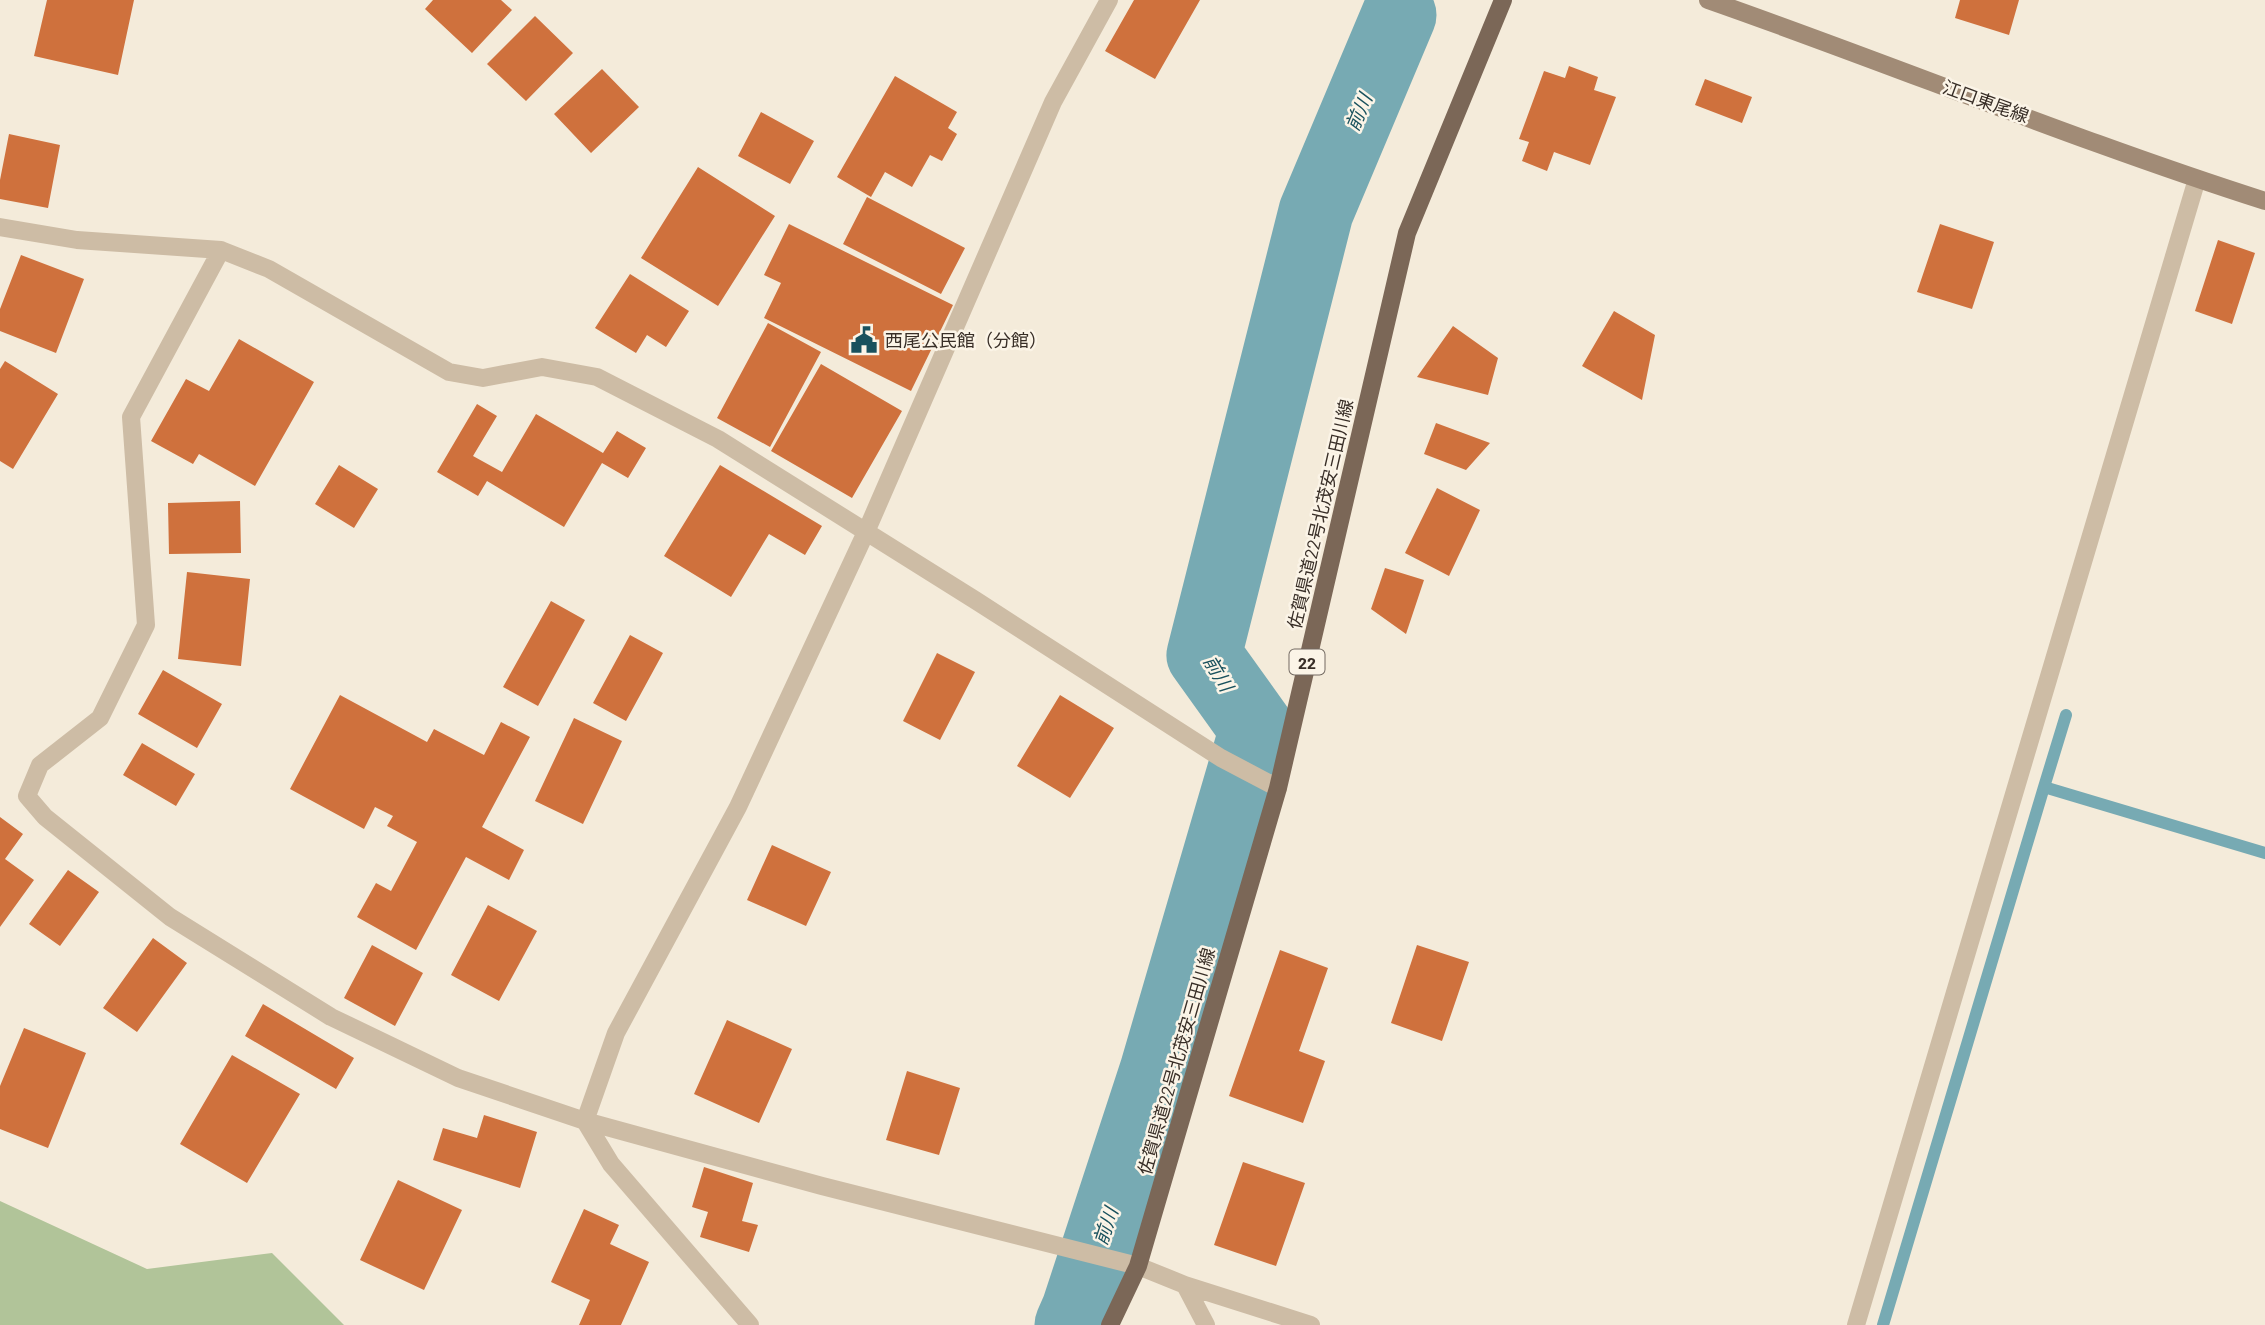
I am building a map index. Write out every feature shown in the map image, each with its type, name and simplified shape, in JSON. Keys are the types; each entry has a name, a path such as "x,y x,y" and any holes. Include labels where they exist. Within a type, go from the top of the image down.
{"main road":[{"name":"佐賀県道22号北茂安三田川線","path":"1110,1325 1138,1266 1278,788 1407,233 1503,0"},
{"name":"江口東尾線","path":"1708,0 2197,179 2265,201"}],"street":[{"path":"585,1121 616,1033 738,807 866,532 1053,102 1109,0"},
{"path":"1856,1325 2197,179"},
{"path":"0,227 77,240 221,250 269,269 449,372 483,378 542,368 597,377 718,439 1222,758 1278,788"},
{"path":"221,250 131,418 146,625 100,718 40,765 27,796 46,817 170,917 331,1017 458,1078 585,1121 822,1186 1138,1266 1185,1285 1311,1325"},
{"path":"585,1121 611,1164 750,1325"},
{"path":"1185,1285 1206,1325"}],"green space":[{"path":"0,1201 147,1269 272,1253 344,1325 0,1325"}],"building":[{"path":"47,0 134,0 118,75 34,56"},
{"path":"433,0 501,0 512,10 472,53 425,9"},
{"path":"1134,0 1200,0 1155,79 1105,51"},
{"path":"1960,0 2019,0 2009,35 1955,18"},
{"path":"535,16 573,53 526,101 487,64"},
{"path":"1569,66 1598,77 1594,90 1616,97 1590,165 1554,152 1547,171 1522,161 1529,142 1519,139 1544,71 1565,78"},
{"path":"602,69 639,107 591,153 554,114"},
{"path":"895,76 957,112 948,128 957,134 942,161 930,155 912,187 885,172 871,197 837,177"},
{"path":"1705,79 1752,97 1742,123 1695,105"},
{"path":"761,112 814,141 790,184 738,156"},
{"path":"9,134 60,145 48,208 0,199 0,180"},
{"path":"698,167 775,216 718,306 641,258"},
{"path":"867,197 965,248 941,294 843,244"},
{"path":"789,224 953,305 911,391 764,318 781,283 764,275"},
{"path":"1940,224 1994,242 1972,309 1917,292"},
{"path":"2218,240 2255,253 2232,324 2195,311"},
{"path":"21,255 84,279 56,353 0,331 0,309"},
{"path":"630,274 689,311 666,347 647,335 636,353 595,328"},
{"path":"1614,311 1655,335 1642,400 1582,366"},
{"path":"768,323 821,352 770,447 717,418"},
{"path":"1453,326 1498,358 1488,395 1417,377"},
{"path":"239,339 314,382 255,486 199,454 193,464 151,441 186,379 209,391"},
{"path":"5,361 58,394 13,469 0,461 0,369"},
{"path":"821,364 902,411 852,498 771,451"},
{"path":"477,404 497,416 473,456 502,472 536,414 603,453 617,431 646,448 628,478 602,463 564,527 487,481 478,496 437,472"},
{"path":"1436,423 1490,443 1466,470 1424,454"},
{"path":"339,465 378,489 354,528 315,504"},
{"path":"720,465 822,526 805,555 769,534 731,597 664,556"},
{"path":"1437,488 1480,510 1449,576 1405,553"},
{"path":"240,501 241,553 169,554 168,503"},
{"path":"1385,568 1424,580 1406,634 1371,609"},
{"path":"187,572 250,579 241,666 178,659"},
{"path":"551,601 585,620 538,706 503,687"},
{"path":"630,635 663,653 626,721 593,703"},
{"path":"937,653 975,672 940,740 903,721"},
{"path":"163,670 222,704 197,748 138,714"},
{"path":"340,695 427,742 434,729 484,755 501,722 530,737 482,827 524,850 509,880 466,857 416,950 357,917 376,883 391,891 417,842 387,826 393,816 375,807 364,829 290,789"},
{"path":"1060,695 1114,728 1070,798 1017,766"},
{"path":"574,718 622,741 583,824 535,801"},
{"path":"142,743 195,774 176,806 123,775"},
{"path":"0,817 23,834 5,859 34,880 0,927"},
{"path":"772,845 831,872 806,926 747,900"},
{"path":"68,870 99,892 60,946 29,924"},
{"path":"488,905 537,931 499,1001 451,975"},
{"path":"153,938 187,963 137,1032 103,1008"},
{"path":"372,945 423,973 395,1026 344,998"},
{"path":"1417,945 1469,962 1442,1041 1391,1023"},
{"path":"1280,950 1328,968 1299,1051 1325,1061 1303,1123 1229,1096"},
{"path":"263,1004 354,1058 336,1089 245,1036"},
{"path":"727,1020 792,1049 759,1123 694,1094"},
{"path":"24,1028 86,1053 48,1148 0,1129 0,1086"},
{"path":"232,1055 300,1094 247,1183 180,1144"},
{"path":"907,1071 960,1088 939,1155 886,1140"},
{"path":"484,1115 537,1132 520,1188 433,1160 443,1128 477,1138"},
{"path":"1243,1162 1305,1183 1276,1266 1214,1245"},
{"path":"704,1167 753,1183 742,1221 758,1225 749,1252 700,1237 708,1212 692,1207"},
{"path":"398,1180 462,1210 424,1290 360,1260"},
{"path":"584,1209 619,1225 610,1244 649,1262 621,1325 579,1325 590,1300 551,1282"}],"waterway":[{"name":"前川","path":"1072,1325 1157,1071 1257,729 1204,655 1316,212 1399,15"},
{"path":"2066,715 2044,787 2265,853"},
{"path":"1883,1325 2044,787"}],"place":[{"name":"西尾公民館（分館）","path":"864,340"}]}
